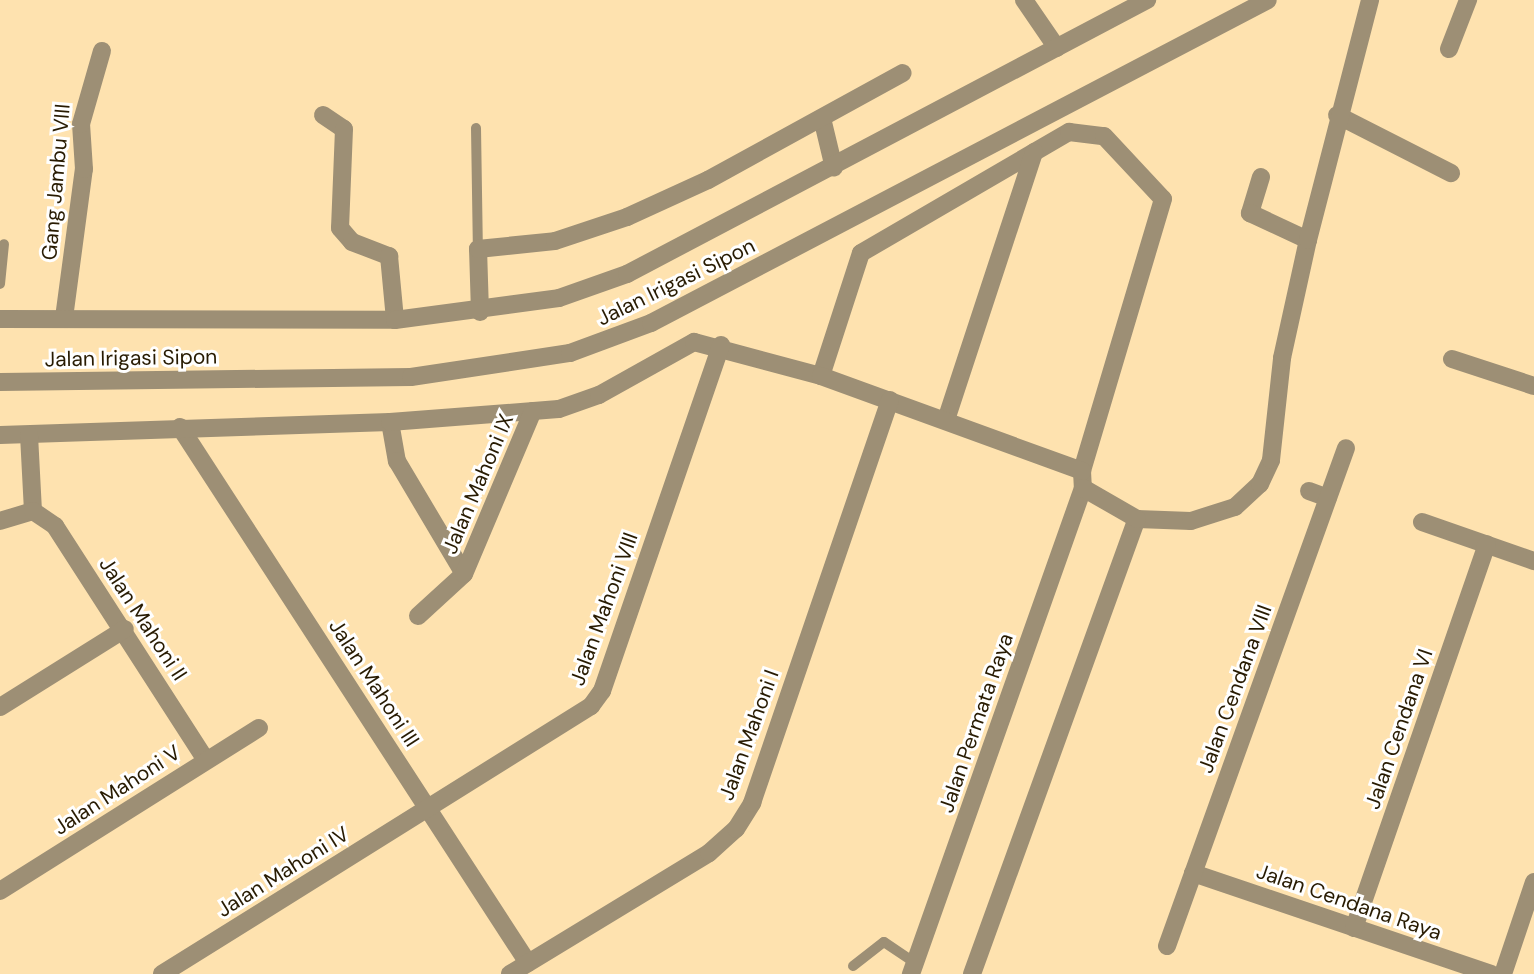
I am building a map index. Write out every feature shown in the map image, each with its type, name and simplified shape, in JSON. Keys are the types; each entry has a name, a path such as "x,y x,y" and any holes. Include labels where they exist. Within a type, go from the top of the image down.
{"street":[{"path":"1024,0 1057,48"},
{"name":"Jalan Irigasi Sipon","path":"0,319 396,320 480,313 597,286 834,168 1147,0"},
{"name":"Jalan Irigasi Sipon","path":"0,382 411,377 570,353 651,323 1268,0"},
{"path":"0,435 390,422 533,411 599,395 694,342 721,345 821,376 946,420 1083,479 1137,519 1191,522 1235,507 1260,484 1270,460 1282,358 1337,115 1370,0"},
{"path":"1449,49 1468,0"},
{"name":"Gang Jambu VIII","path":"64,318 84,169 81,124 102,51"},
{"path":"480,313 478,249 555,241 627,216 822,118 903,73"},
{"path":"1337,115 1451,173"},
{"path":"323,116 344,128 340,228 352,242 389,256 396,320"},
{"path":"822,118 834,168"},
{"name":"Jalan Permata Raya","path":"913,969 1083,479 1163,199 1104,135 1069,132 1034,152"},
{"path":"821,376 861,253 1034,152"},
{"path":"946,420 1034,152"},
{"path":"1261,177 1250,214 1308,240"},
{"name":"Jalan Mahoni VIII","path":"428,808 591,706 603,691 721,345"},
{"path":"1452,359 1534,386"},
{"name":"Jalan Mahoni I","path":"510,974 709,853 736,829 752,803 890,400"},
{"name":"Jalan Mahoni IX","path":"418,617 464,574 533,411"},
{"name":"Jalan Mahoni IX","path":"390,422 397,461 464,574"},
{"name":"Jalan Mahoni III","path":"180,427 528,962"},
{"path":"0,521 33,511 29,435"},
{"name":"Jalan Cendana VIII","path":"1167,946 1346,448"},
{"path":"1308,491 1328,498"},
{"name":"Jalan Mahoni II","path":"33,511 55,526 125,629 206,760"},
{"path":"972,974 1137,519"},
{"path":"1422,522 1534,561"},
{"name":"Jalan Cendana VI","path":"1354,928 1487,544"},
{"path":"0,707 125,629"},
{"name":"Jalan Mahoni V","path":"0,891 259,728"},
{"name":"Jalan Mahoni IV","path":"162,974 428,808"},
{"name":"Jalan Cendana Raya","path":"1193,873 1491,974"},
{"path":"1503,974 1534,882"}],"lane":[{"path":"477,128 478,249"},
{"path":"0,284 4,244"},
{"path":"853,966 884,942 913,969"}]}
